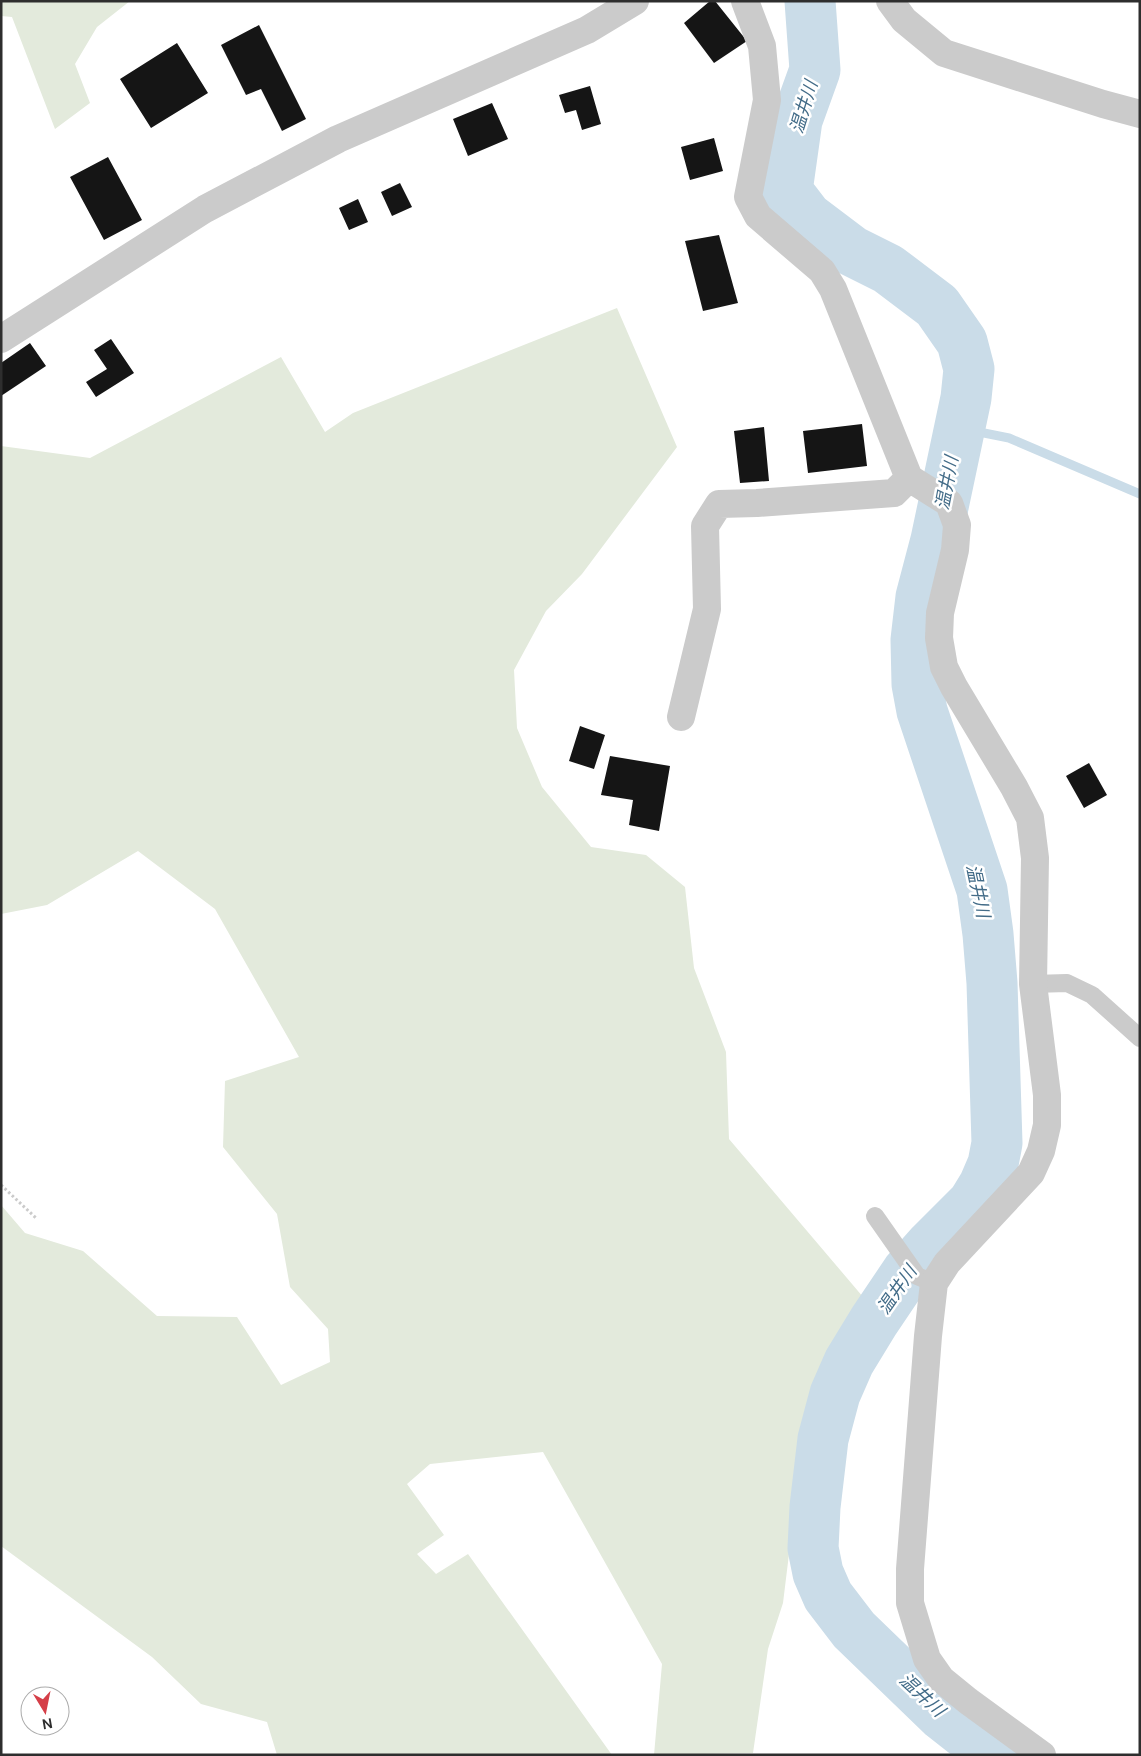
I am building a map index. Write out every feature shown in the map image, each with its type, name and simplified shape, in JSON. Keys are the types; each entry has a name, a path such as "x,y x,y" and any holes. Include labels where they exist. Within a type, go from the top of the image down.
{"street":[{"path":"1,338 205,209 338,139 587,30 635,1"},
{"path":"745,1 762,46 767,100 748,197 758,216 822,271 833,290 908,478 949,503 957,525 955,550 940,614 939,638 944,667 954,688 1014,787 1030,818 1036,858 1033,984 1047,1095 1047,1126 1041,1151 1031,1173 947,1263 926,1280 928,1336 910,1569 910,1603 927,1659 941,1679 1042,1755"},
{"path":"890,1 904,20 944,53 1140,114"},
{"path":"681,717 707,609 705,526 719,504 894,493 908,478"}],"lane":[{"path":"1033,984 1067,983 1092,995 1140,1038"},
{"path":"875,1216 926,1280"}],"path":[{"path":"1,1185 36,1218"}],"shaded area":[{"path":"1,1 130,1 97,27 75,64 90,103 55,129 12,17 1,16"},
{"path":"617,308 677,447 582,574 546,611 514,670 517,728 542,787 591,847 646,855 685,887 694,968 726,1052 729,1139 869,1304 835,1349 801,1456 783,1603 768,1649 753,1753 654,1755 662,1664 543,1452 430,1464 407,1484 444,1535 417,1554 436,1574 468,1554 612,1755 277,1755 267,1722 201,1704 152,1657 1,1546 1,1205 25,1233 83,1251 157,1316 237,1317 281,1385 330,1362 328,1329 290,1287 277,1214 223,1147 225,1081 299,1057 215,909 138,851 47,905 1,914 1,446 90,458 281,357 325,432 353,413"}],"building":[{"path":"710,1 715,1 747,41 714,63 684,23"},
{"path":"259,25 306,119 282,131 261,89 246,95 221,45"},
{"path":"177,43 208,93 151,128 120,79"},
{"path":"590,86 601,124 582,130 576,110 565,113 559,95"},
{"path":"492,103 508,139 468,156 453,119"},
{"path":"714,138 723,171 690,180 681,147"},
{"path":"108,157 142,220 104,240 70,177"},
{"path":"400,183 412,207 392,216 381,192"},
{"path":"358,199 368,222 349,230 339,208"},
{"path":"719,235 738,303 703,311 685,241"},
{"path":"111,339 134,373 96,397 86,382 107,369 94,350"},
{"path":"30,343 46,366 1,396 1,363"},
{"path":"862,424 867,466 808,473 803,431"},
{"path":"764,427 769,481 740,483 734,431"},
{"path":"580,726 605,735 594,769 569,761"},
{"path":"610,756 670,766 659,831 629,825 633,800 601,795"},
{"path":"1089,763 1107,795 1084,808 1066,776"}],"waterway":[{"name":"温井川","path":"810,1 815,70 797,120 787,191 807,217 852,251 888,269 937,306 962,342 969,369 966,398 936,540 921,597 916,640 917,684 922,711 982,890 992,983 997,1143 993,1164 984,1185 973,1203 907,1272 849,1362 835,1394 823,1439 815,1507 813,1548 818,1573 828,1596 854,1630 942,1715 993,1755"},
{"path":"959,428 1009,438 1140,494"}]}
